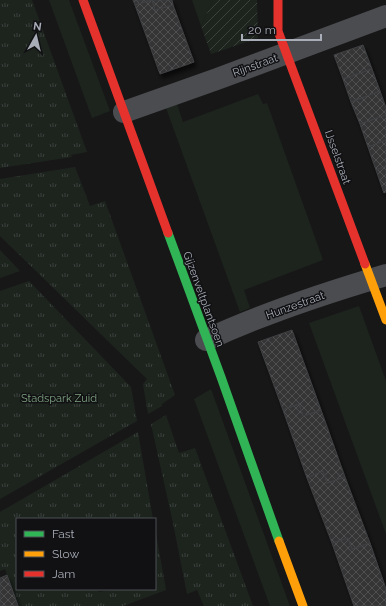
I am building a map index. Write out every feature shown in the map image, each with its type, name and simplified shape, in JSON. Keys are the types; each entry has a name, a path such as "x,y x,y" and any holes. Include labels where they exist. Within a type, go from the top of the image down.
{"street":[{"name":"Gijzenveltplantsoen","path":"83,0 303,606"},
{"name":"IJsselstraat","path":"278,0 278,31 378,277 386,320"},
{"name":"Rijnstraat","path":"124,112 386,16"},
{"name":"Hunzestraat","path":"206,340 233,328 378,277"}],"green space":[{"path":"0,0 32,0 87,152 71,155 72,157 0,168"},
{"path":"49,0 69,0 110,111 92,118"},
{"path":"192,0 213,0 201,26"},
{"path":"213,0 257,0 258,38 211,54 201,26"},
{"path":"258,94 263,104 267,103 323,260 244,290 250,308 240,312 166,108 177,104 183,122"},
{"path":"75,167 90,206 105,201 175,395 162,404 162,406 148,414 143,384 147,379 0,236 0,179"},
{"path":"0,250 20,271 0,278"},
{"name":"Stadspark Zuid","path":"29,281 131,387 137,421 0,499 0,291"},
{"path":"359,306 386,381 386,534 309,323"},
{"path":"211,389 290,606 270,606 194,399"},
{"path":"166,415 179,453 195,448 253,606 204,606 197,590 187,594 151,424"},
{"path":"138,432 153,518 16,518 16,590 98,590 99,592 109,590 156,590 156,534 166,590 123,606 18,606 5,569 0,571 0,512"}],"building":[{"path":"133,0 152,0 135,5"},
{"path":"152,0 172,0 173,5 155,10"},
{"path":"152,0 155,10 173,5 194,62 160,74 135,5"},
{"path":"363,45 372,69 343,79 334,55"},
{"path":"372,69 380,91 351,102 343,79"},
{"path":"380,91 386,108 386,115 360,124 351,102"},
{"path":"386,115 386,140 368,147 360,124"},
{"path":"386,140 386,166 376,170 368,147"},
{"path":"386,166 386,192 384,193 376,170"},
{"path":"292,330 321,410 303,416 299,404 283,410 258,342"},
{"path":"299,404 303,416 321,410 345,477 327,483 323,471 307,478 283,410"},
{"path":"323,471 327,483 345,477 370,543 352,549 348,538 332,543 307,478"},
{"path":"348,538 352,549 370,543 386,589 386,606 354,606 332,543"},
{"path":"7,575 18,606 0,606 0,578"}],"traffic: fast":[{"path":"168,233 279,541"}],"traffic: slow":[{"path":"365,264 386,320"},
{"path":"279,541 303,606"}],"traffic: jam":[{"path":"83,0 168,233"},
{"path":"278,0 278,31 365,264"}]}
